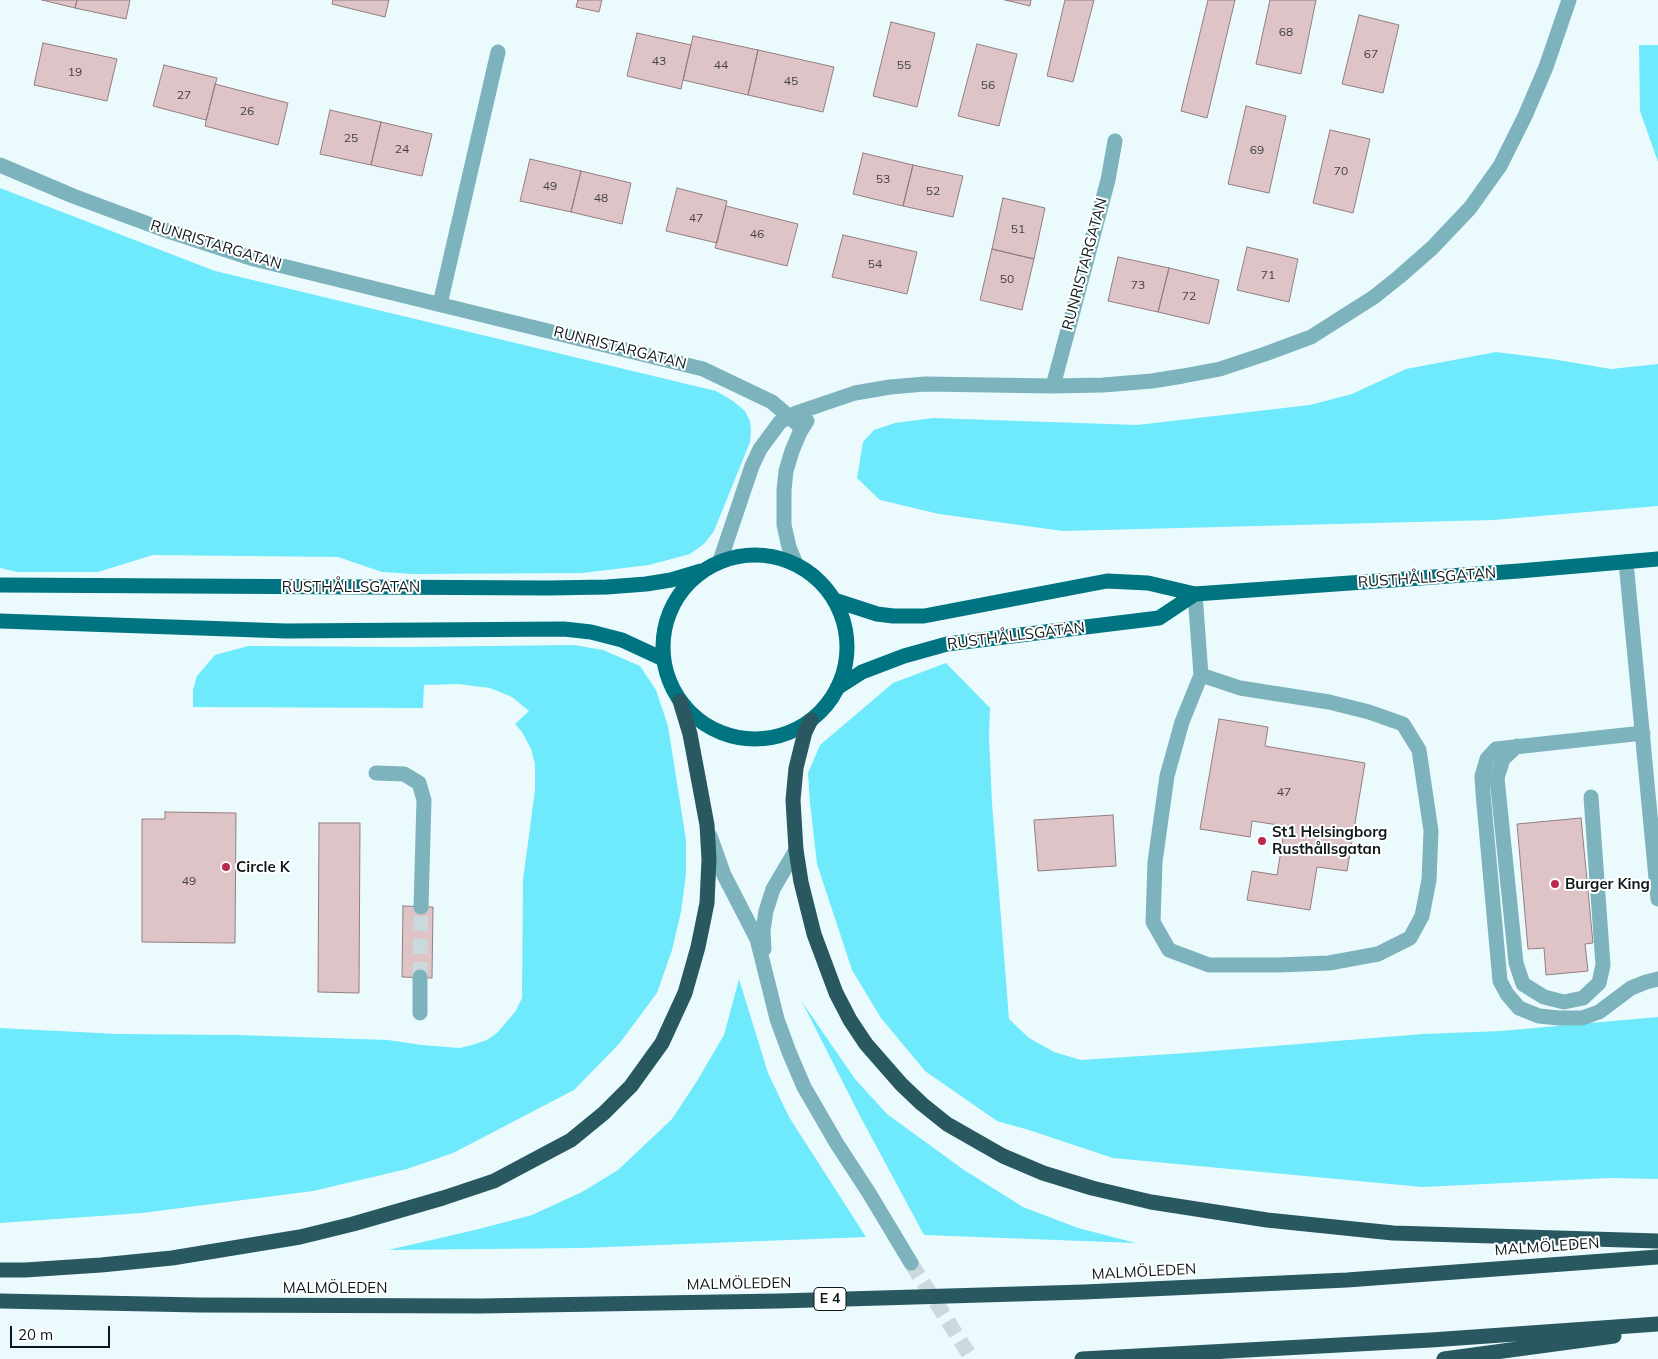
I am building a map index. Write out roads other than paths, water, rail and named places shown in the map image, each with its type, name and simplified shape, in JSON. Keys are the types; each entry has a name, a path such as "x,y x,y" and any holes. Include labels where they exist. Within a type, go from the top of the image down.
{"highway":[{"path":"0,1270 25,1270 172,1258 300,1237 399,1212 494,1181 571,1140 604,1113 632,1086 662,1043 685,994 698,947 707,903 709,859 707,826 690,734 680,701"},
{"path":"811,720 805,732 796,768 793,817 801,882 814,934 836,993 850,1020 866,1044 922,1104 947,1124 1003,1156 1043,1173 1092,1188 1151,1202 1267,1220 1393,1233 1658,1240"},
{"name":"MALMÖLEDEN","path":"0,1301 199,1305 480,1306 780,1301 1084,1292 1318,1281 1658,1257"},
{"path":"1082,1359 1422,1340 1658,1324"},
{"path":"1444,1359 1658,1330"}],"main road":[{"path":"745,555 771,556 796,564 817,579 834,600 843,621 847,644 845,666 837,688 826,705 811,720 781,735 749,738 723,733 700,720 680,701 669,681 663,660 663,636 669,613 680,593 690,581 701,571 720,561 745,555"},
{"name":"RUSTHÅLLSGATAN","path":"834,600 877,614 909,617 947,612 1107,581 1148,583 1196,594 1519,572 1658,559"},
{"name":"RUSTHÅLLSGATAN","path":"0,585 607,587 670,580 701,571"},
{"name":"RUSTHÅLLSGATAN","path":"837,688 862,672 904,656 947,644 1159,618 1196,594"},
{"path":"0,621 286,631 564,629 591,632 622,640 663,660"}],"street":[{"path":"720,561 749,475 760,449 780,422 796,413 855,393 890,387 925,384 1103,385 1152,381 1220,369 1311,337 1374,297 1400,277 1432,248 1470,208 1500,166 1525,116 1546,66 1569,0"},
{"path":"440,304 498,52"},
{"name":"RUNRISTARGATAN","path":"1053,386 1108,180 1115,141"},
{"name":"RUNRISTARGATAN","path":"0,165 73,196 153,226 236,253 703,369 772,402 802,428"},
{"path":"796,564 789,547 784,525 786,470 802,428 821,405"},
{"path":"1626,562 1658,899"},
{"path":"1196,594 1201,675 1182,722 1167,776 1155,862 1153,922 1169,950 1209,965 1329,963 1378,954 1410,938 1422,916 1429,880 1431,831 1419,750 1403,724 1369,712 1329,702 1240,688 1201,675"},
{"path":"1643,733 1496,749 1487,758 1482,776 1500,981 1506,994 1519,1008 1539,1016 1582,1018 1599,1012 1631,988 1658,979"},
{"path":"1517,746 1504,760 1498,778 1516,963 1523,984 1544,997 1564,1002 1583,998 1599,982 1603,965 1591,798"},
{"path":"376,773 404,774 419,783 424,800 421,907"},
{"path":"707,826 724,875 757,939 777,1019 804,1087 911,1263"},
{"path":"765,968 763,930 766,910 773,888 796,850"},
{"path":"420,977 420,1012"}],"tunnel":[{"path":"420,977 421,907"},
{"path":"911,1263 972,1359"}],"place":[{"name":"St1 Helsingborg Rusthållsgatan","path":"1262,841"},
{"name":"Circle K","path":"226,867"},
{"name":"Burger King","path":"1555,884"}]}
